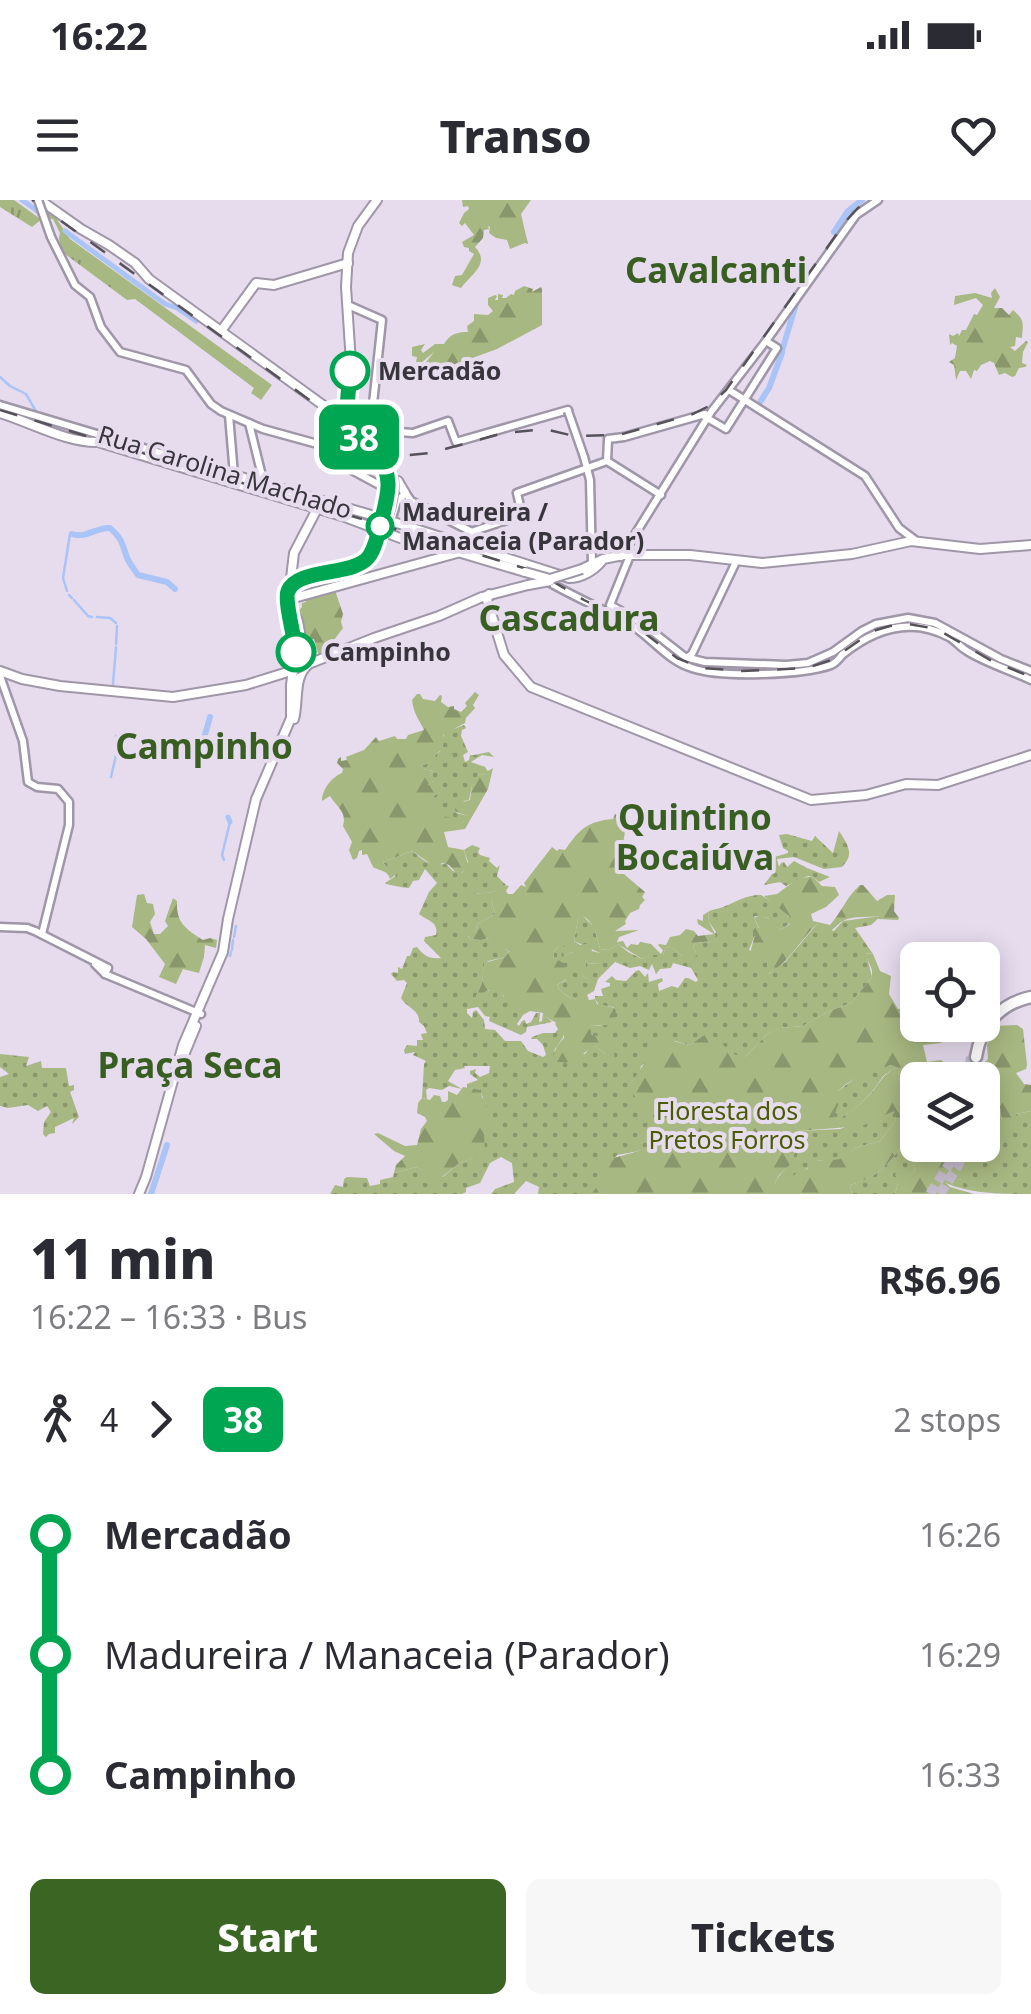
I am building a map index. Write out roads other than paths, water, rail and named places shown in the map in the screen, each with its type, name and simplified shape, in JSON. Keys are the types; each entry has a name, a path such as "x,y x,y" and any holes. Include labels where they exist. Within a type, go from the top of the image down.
{"highway":[{"path":"1000,1007 1031,995"},
{"path":"1000,1012 1031,995"},
{"path":"975,1042 974,1057 978,1042"}],"main road":[{"path":"345,420 345,263 354,234 375,200"},
{"path":"878,200 856,215 766,341 707,415 625,555 610,605 711,672 798,672 820,663 826,653 840,652 870,635 904,626 930,629 1031,680"},
{"path":"41,201 51,237 74,286 90,296 100,324 120,352 188,371 211,404 231,416 343,451 346,466 373,482 392,484"},
{"path":"41,201 110,245 145,276 345,420 388,461 394,493 369,555 323,576 294,581"},
{"path":"345,263 351,348 348,418 355,428"},
{"path":"221,331 256,283 274,285 345,263"},
{"path":"348,304 382,320 369,440"},
{"path":"707,415 726,429 777,348 766,341"},
{"path":"729,390 865,476 900,529 914,540"},
{"name":"Rua Carolina Machado","path":"0,405 385,517 564,576 578,577 593,570 590,566"},
{"path":"8,410 64,435 317,508 424,546 552,578 625,555 688,554 765,565 825,558"},
{"path":"355,428 413,433 448,420 456,442 568,410 590,480 590,566"},
{"path":"606,461 607,440 707,415"},
{"path":"231,416 232,473"},
{"path":"249,423 264,484"},
{"path":"378,450 398,497 385,517"},
{"path":"606,461 661,495"},
{"path":"392,484 398,497 475,532 522,515 516,492 606,461"},
{"path":"385,517 392,484"},
{"path":"385,517 398,497"},
{"path":"142,1194 182,1046 226,951 256,815 294,716 302,670 294,659 287,604 294,581 294,553 317,508"},
{"path":"471,532 479,549"},
{"path":"734,562 811,560 914,540 982,551 1031,546"},
{"path":"287,604 462,554"},
{"path":"690,660 734,562"},
{"path":"1,673 60,686 173,697 246,684 438,617 508,588 565,577 590,566"},
{"path":"514,569 629,624 670,658 832,664 840,652 876,624 900,618 942,626 1001,660 1031,671"},
{"path":"508,588 519,580 514,569"},
{"path":"525,585 548,586 548,582"},
{"path":"486,597 505,657 531,687 812,800 869,794 906,784 938,785 1031,755"},
{"path":"287,604 296,625 301,658 294,716"},
{"path":"1,673 59,684 171,695 245,683 298,668"},
{"path":"294,716 291,685 298,668"},
{"path":"1,673 23,744 28,782 58,789 70,805 69,829 42,934"},
{"path":"0,927 29,928 108,968 105,974 198,1013"},
{"path":"142,1194 198,1013"}],"waterway":[{"path":"22,200 40,213"},
{"path":"834,232 848,211 862,200"},
{"path":"65,231 165,304 196,321"},
{"path":"782,351 796,304"},
{"path":"757,407 782,353"},
{"path":"0,377 26,394 37,413"},
{"path":"72,534 110,528 121,540 138,575 167,582 175,589"},
{"path":"67,591 63,578 70,534"},
{"path":"69,595 72,598"},
{"path":"74,600 92,617"},
{"path":"97,617 116,623"},
{"path":"116,644 117,626"},
{"path":"113,684 116,647"},
{"path":"203,742 210,717"},
{"path":"116,736 117,740"},
{"path":"111,777 117,751"},
{"path":"228,817 230,822"},
{"path":"224,860 230,822"},
{"path":"234,937 236,926"},
{"path":"232,950 233,940"},
{"path":"230,956 231,952"},
{"path":"151,1194 167,1145"}],"tunnel":[{"path":"970,1062 971,1057"},
{"path":"930,1194 950,1162"},
{"path":"940,1194 959,1162"}],"railway":[{"path":"32,200 311,401 344,443 362,457 381,458 430,453 504,433 535,430 574,436 619,435 709,406 726,390 846,221 870,200"},
{"path":"0,410 537,572 633,624 677,658 702,668 807,668 831,660 873,631 908,624 937,629 990,660 1031,677"}],"place":[{"name":"Mercadão","path":"350,371"},
{"name":"Madureira / Manaceia (Parador)","path":"380,526"},
{"name":"Campinho","path":"296,652"}],"district":[{"name":"Cavalcanti","path":"716,271"},
{"name":"Cascadura","path":"569,619"},
{"name":"Campinho","path":"204,747"},
{"name":"Quintino Bocaiúva","path":"695,838"},
{"name":"Praça Seca","path":"190,1066"}],"park label":[{"name":"Floresta dos Pretos Forros","path":"727,1126"}]}
